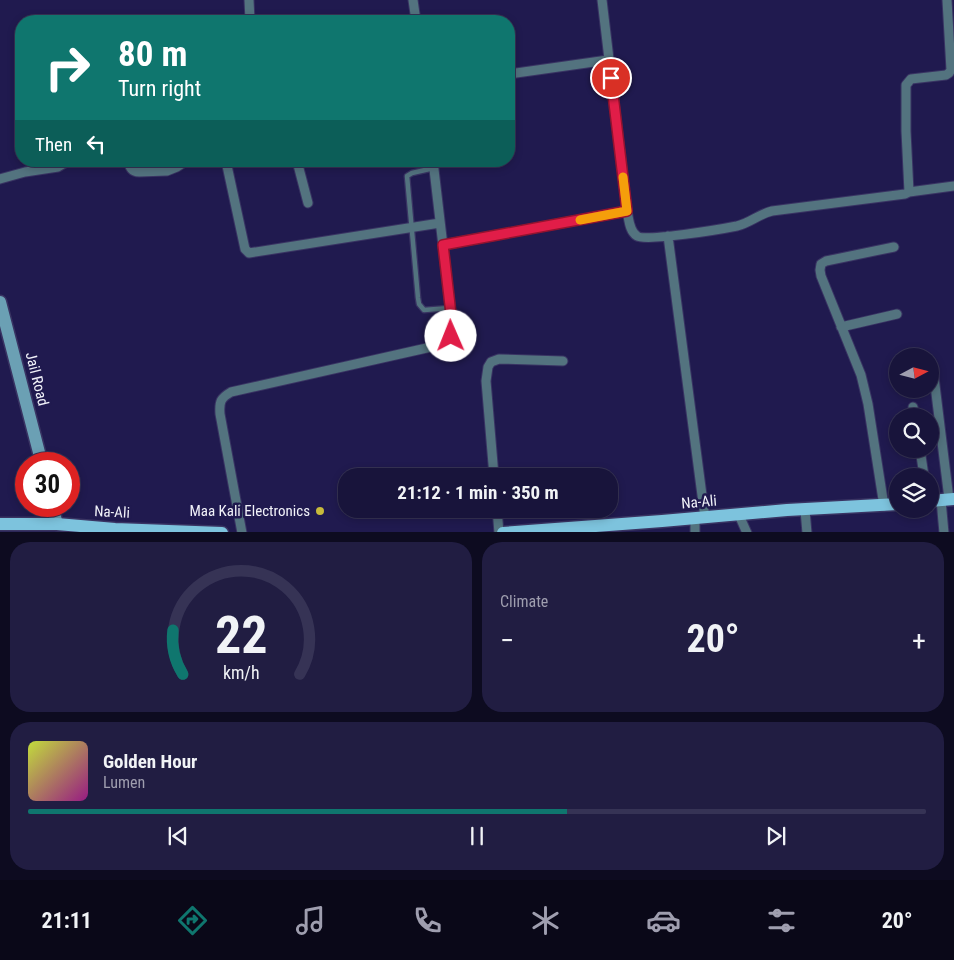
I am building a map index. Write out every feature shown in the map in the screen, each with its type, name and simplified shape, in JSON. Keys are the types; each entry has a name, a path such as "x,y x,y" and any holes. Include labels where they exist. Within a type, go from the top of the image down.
{"main road":[{"name":"Jail Road","path":"0,302 4,330 39,452"},
{"name":"Na-Ali","path":"503,532 562,530 805,510 889,505"},
{"name":"Na-Ali","path":"0,524 56,528 222,532"}],"street":[{"path":"249,0 250,15"},
{"path":"413,0 415,15"},
{"path":"602,0 627,211 632,232 637,237 668,236 737,226 772,211 954,186"},
{"path":"909,192 906,85 911,79 946,75 952,70 947,0"},
{"path":"515,73 608,60"},
{"path":"0,179 24,172 58,167"},
{"path":"130,167 134,172 167,171 177,167"},
{"path":"227,167 244,249 249,253 440,223"},
{"path":"299,167 308,203"},
{"path":"242,532 220,414 219,404 224,397 232,392 440,345 447,342 451,336 450,308 433,167"},
{"path":"443,245 627,211"},
{"path":"668,236 700,518 695,532"},
{"path":"884,506 864,388 856,362 820,270 821,264 826,261 894,247"},
{"path":"841,327 897,314"},
{"path":"493,468 486,381 488,367 491,362 499,359 563,361"},
{"path":"935,398 944,532"},
{"path":"805,510 807,532"},
{"path":"739,515 747,532"},
{"path":"498,518 499,532"}],"lane":[{"path":"428,167 406,176 419,304 424,310 450,308"}],"slow traffic":[{"path":"580,220 627,211 623,177"}],"place":[{"name":"Maa Kali Electronics","path":"320,511"}],"route":[{"path":"451,336 451,314 443,245 627,211 611,78"}]}
